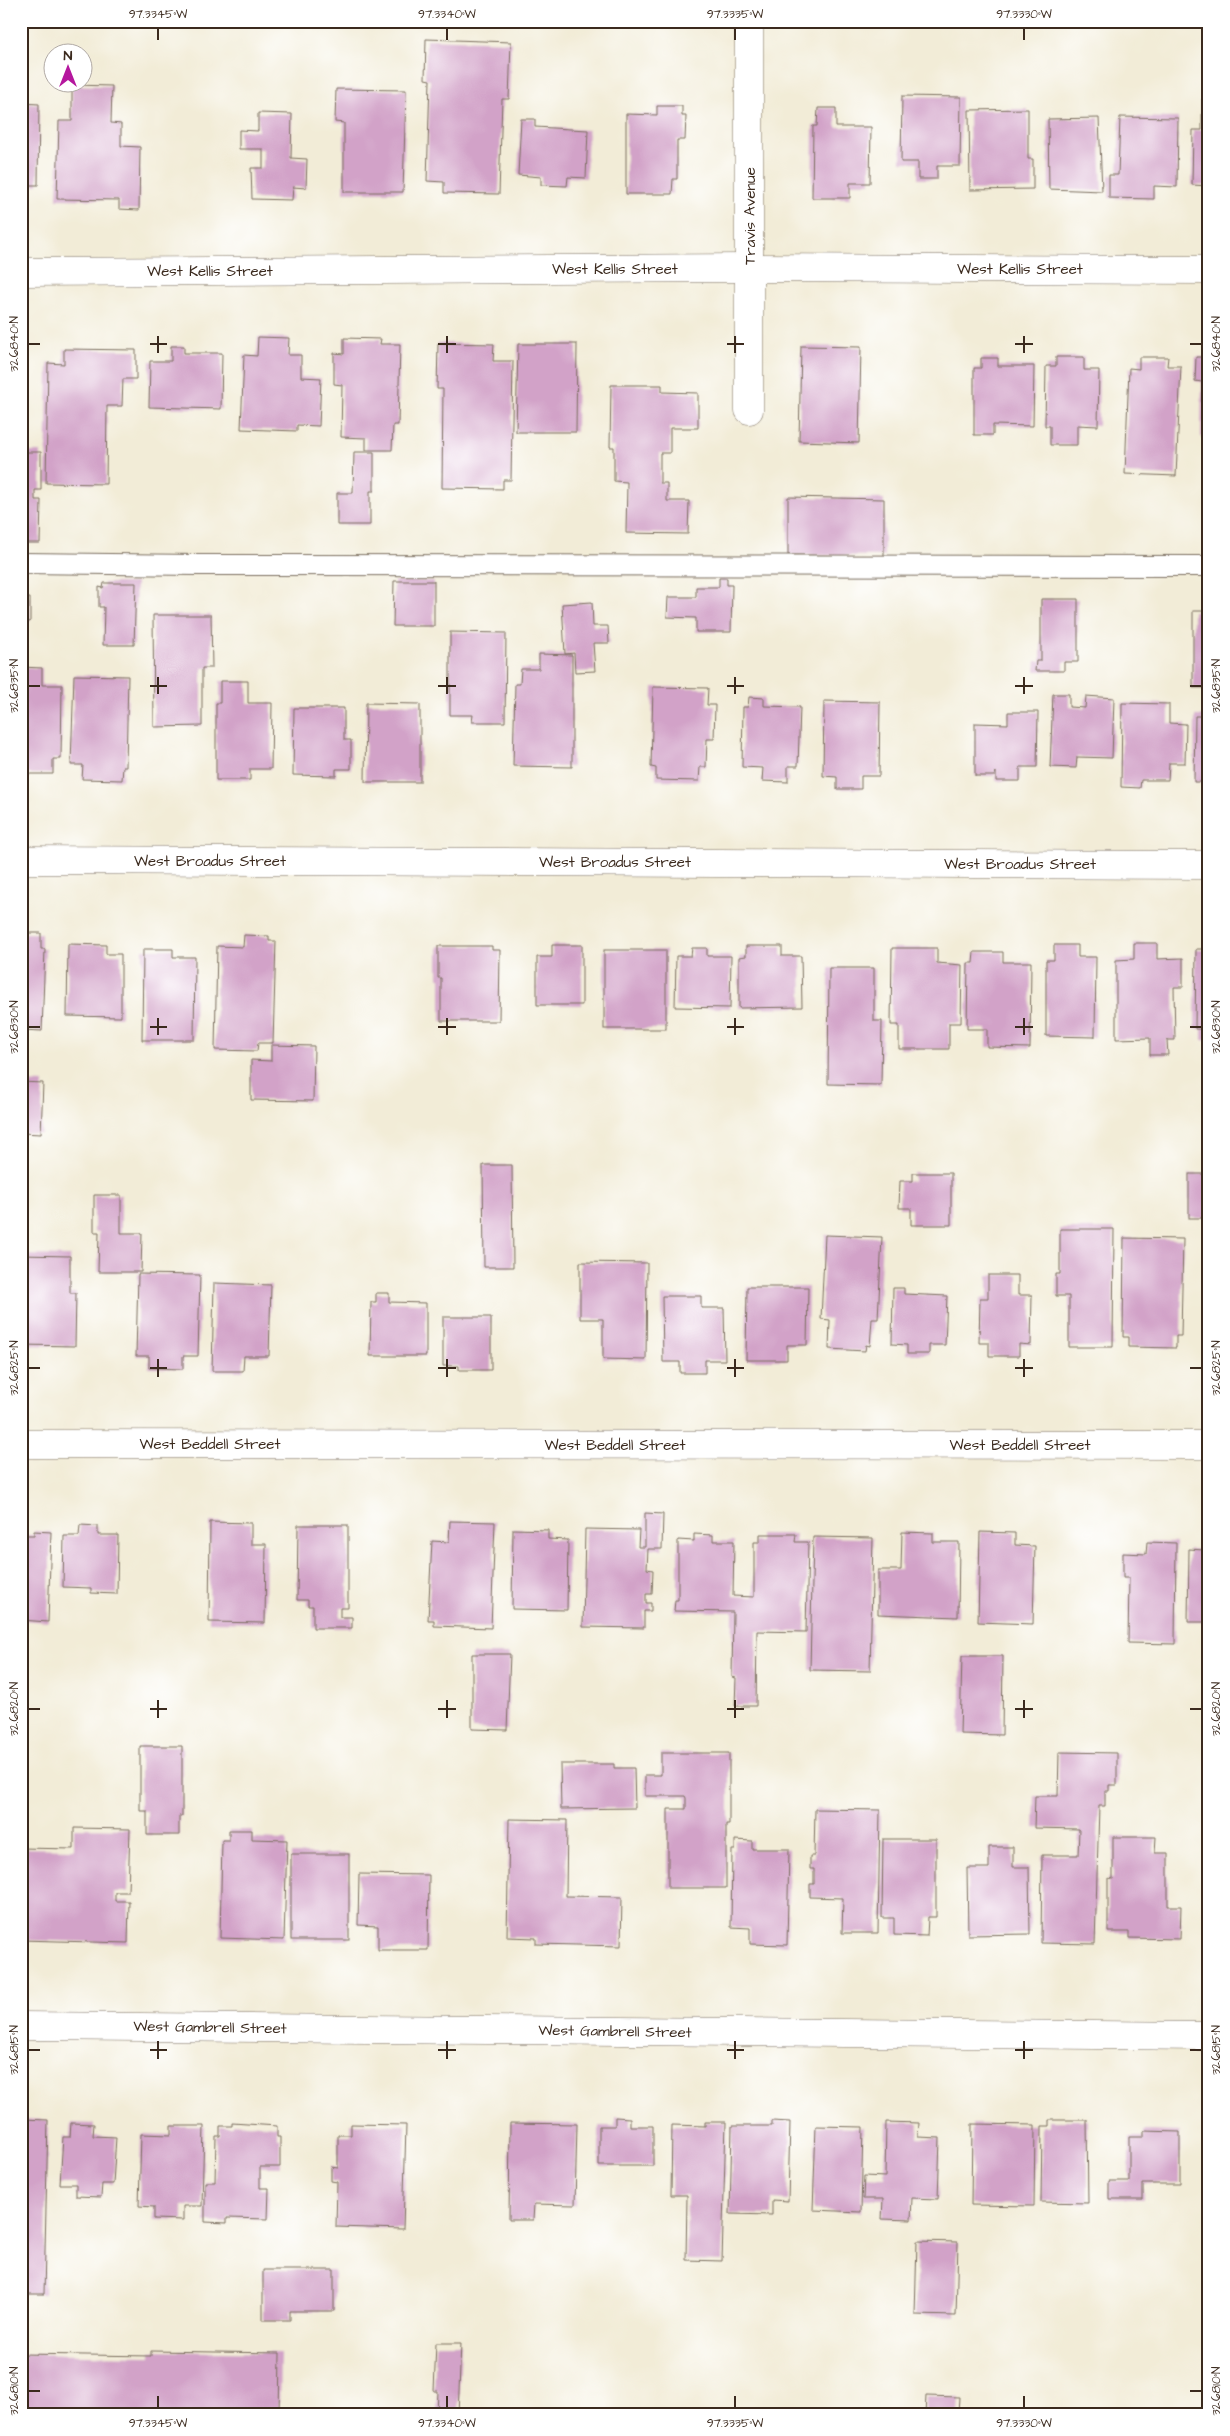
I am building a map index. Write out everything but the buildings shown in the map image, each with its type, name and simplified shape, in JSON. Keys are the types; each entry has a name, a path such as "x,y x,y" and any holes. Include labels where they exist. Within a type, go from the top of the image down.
{"street":[{"name":"Travis Avenue","path":"749,21 749,410"},
{"name":"West Kellis Street","path":"21,272 750,268 1209,270"},
{"name":"West Broadus Street","path":"21,860 1209,865"},
{"name":"West Beddell Street","path":"21,1444 1209,1445"},
{"name":"West Gambrell Street","path":"21,2026 1209,2036"}],"lane":[{"path":"21,563 199,566 1209,566"}]}
